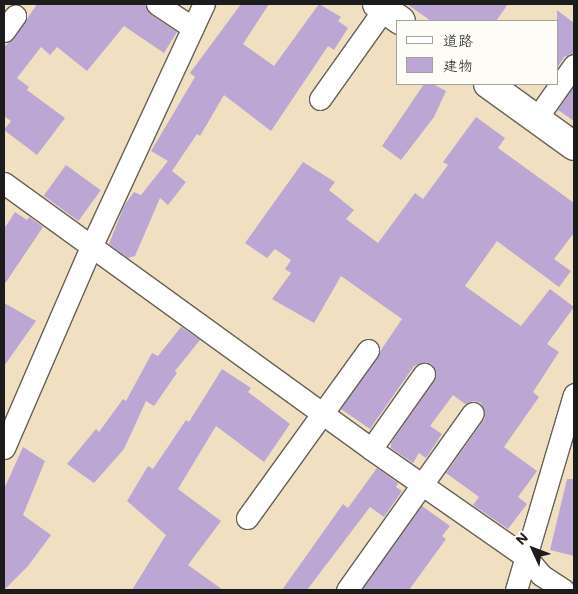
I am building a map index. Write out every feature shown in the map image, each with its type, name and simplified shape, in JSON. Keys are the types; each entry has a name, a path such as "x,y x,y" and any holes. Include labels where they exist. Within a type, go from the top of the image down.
{"street":[{"path":"157,4 193,28"},
{"path":"4,448 90,247 204,4"},
{"path":"320,100 387,11"},
{"path":"536,119 574,65"},
{"path":"489,85 574,146"},
{"path":"4,183 322,414 526,556 541,575 564,590"},
{"path":"247,518 368,350"},
{"path":"371,449 424,374"},
{"path":"516,590 574,394"},
{"path":"347,590 473,413"}],"building":[{"path":"37,4 145,4 150,14 177,32 164,53 124,26 87,71 57,47 50,55 41,47 17,78 29,87 27,90 65,118 37,155 4,130 11,121 4,116 4,47 14,38"},
{"path":"241,4 269,4 243,44 274,66 319,4 341,17 338,21 348,28 334,50 328,46 271,131 224,95 200,136 197,134 172,171 186,182 168,205 160,198 135,256 128,258 109,244 124,206 134,192 141,195 168,161 151,151 195,77 190,73"},
{"path":"407,4 508,4 497,20 430,20"},
{"path":"557,10 574,23 574,53 564,57 558,66 558,20"},
{"path":"423,85 435,85 446,91 434,117 401,160 382,146"},
{"path":"574,86 574,121 558,110"},
{"path":"476,117 505,138 498,148 574,203 574,233 554,259 571,271 559,287 497,241 465,286 521,326 550,289 574,307 547,344 559,352 533,392 539,397 504,447 537,471 518,497 527,504 508,529 473,505 479,497 446,473 485,418 481,403 474,401 465,404 453,395 430,426 442,434 426,458 419,453 413,463 391,448 391,443 434,381 436,375 432,364 425,362 414,366 370,429 341,409 402,319 341,276 314,323 272,299 291,273 285,269 291,260 275,249 267,258 245,243 303,162 335,182 329,190 354,210 346,219 378,243 415,193 423,199 448,165 443,162"},
{"path":"66,165 101,190 78,221 44,196"},
{"path":"15,212 27,220 29,217 43,227 4,285 4,229"},
{"path":"4,303 36,321 4,366"},
{"path":"181,327 200,340 175,371 177,373 154,406 146,401 124,449 94,483 67,464 96,429 99,432 123,399 126,401 152,353 158,356"},
{"path":"222,369 251,388 248,392 290,424 264,462 216,426 178,489 221,521 188,565 223,590 132,590 166,535 127,501 148,466 153,469 186,420 189,422"},
{"path":"23,447 45,461 23,515 51,535 28,566 4,590 4,489"},
{"path":"377,468 398,483 396,487 402,491 384,517 370,507 307,590 282,590 343,504 348,508"},
{"path":"567,479 574,479 574,556 550,550"},
{"path":"422,506 450,526 442,536 446,539 409,590 362,590"}]}
